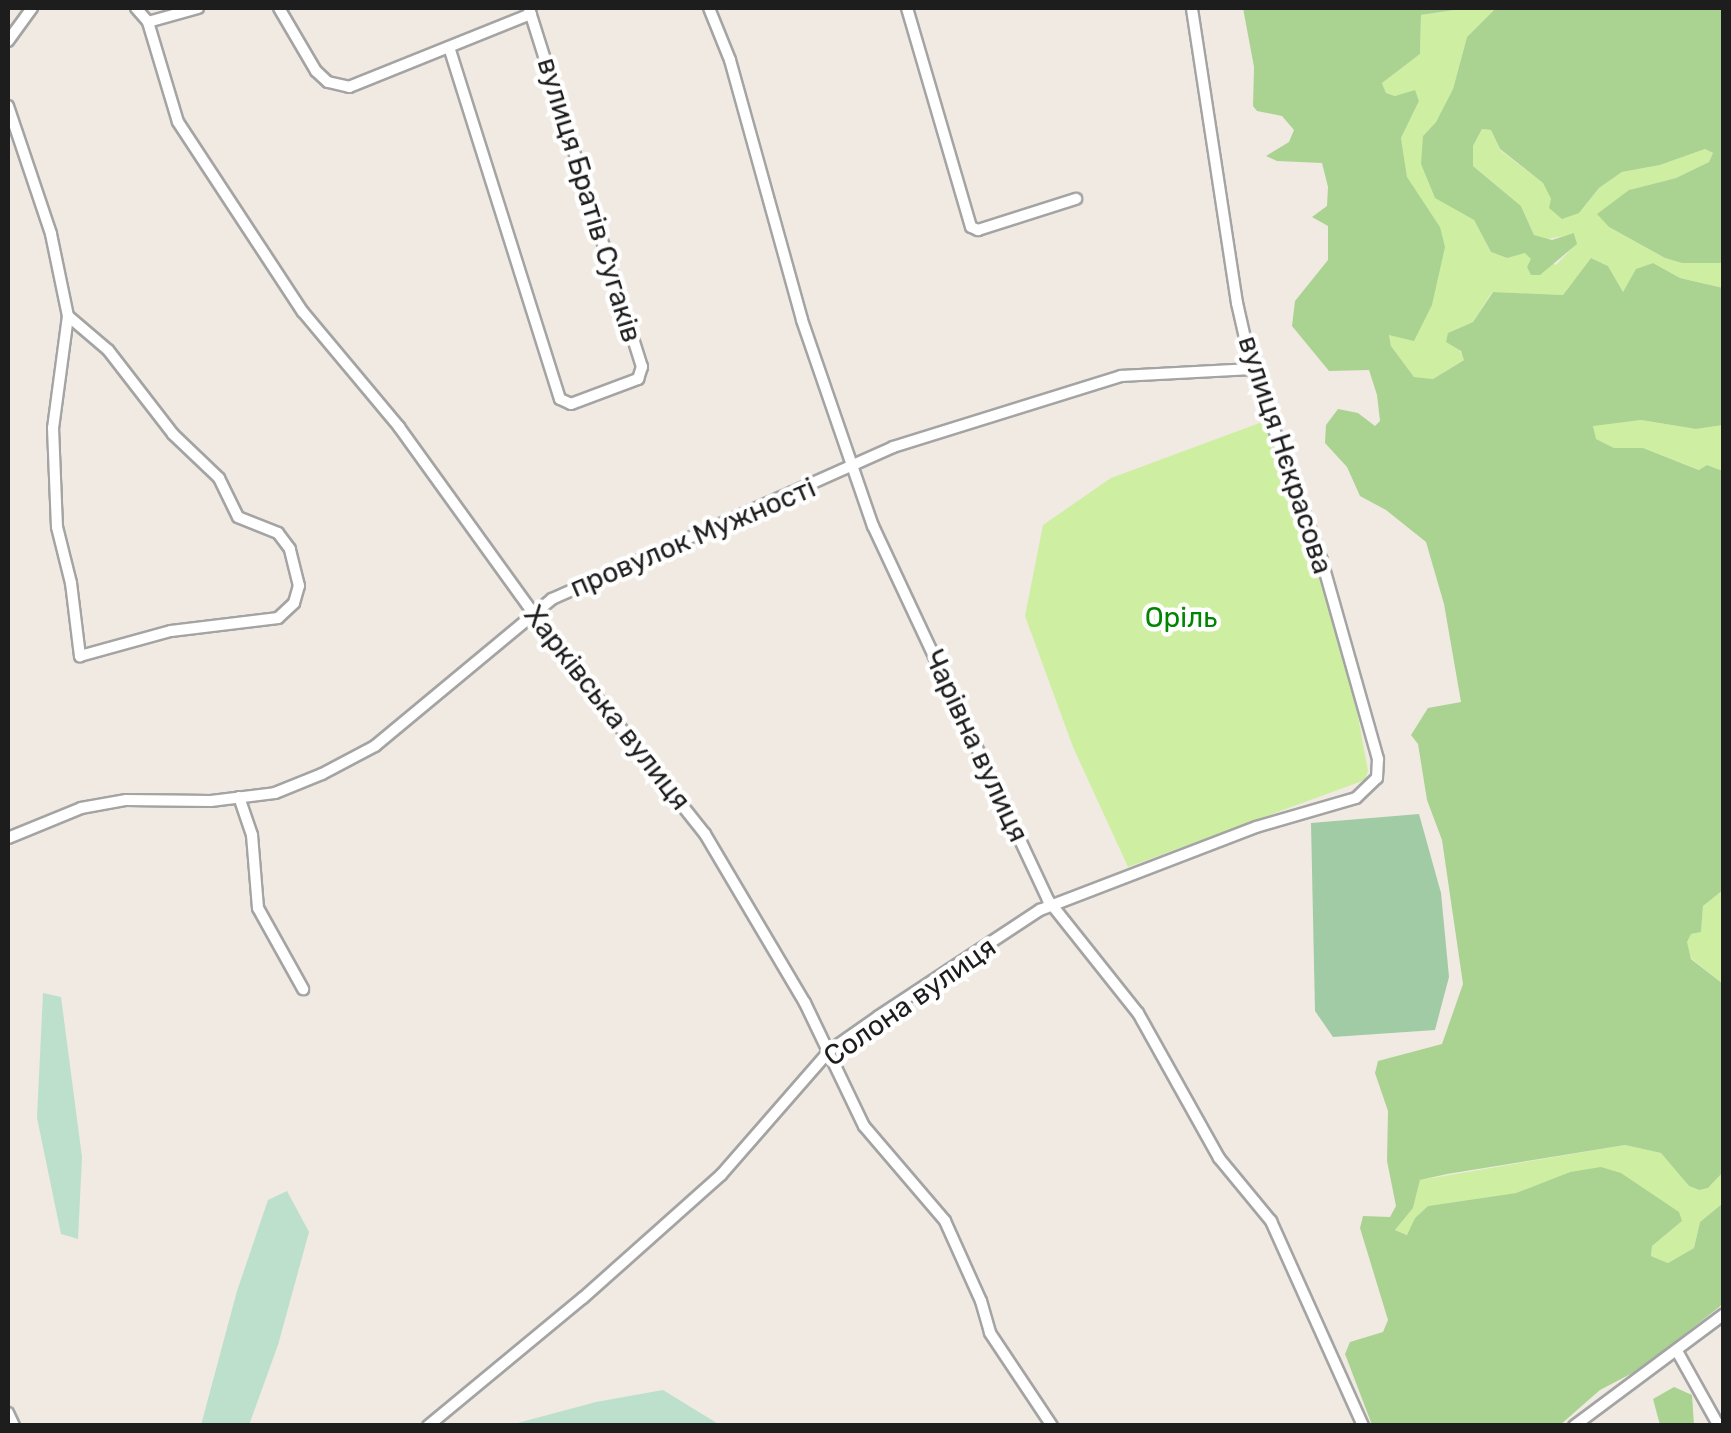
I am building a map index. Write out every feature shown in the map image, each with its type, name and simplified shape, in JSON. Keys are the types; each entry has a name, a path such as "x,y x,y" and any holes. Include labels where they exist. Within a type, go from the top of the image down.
{"street":[{"path":"8,41 32,8"},
{"name":"Харківська вулиця","path":"136,8 148,22 178,122 314,328 399,427 535,616 704,834 829,1051 839,1081 864,1126 945,1222 981,1301 990,1332 1052,1426"},
{"path":"148,22 198,8"},
{"name":"вулиця Братів Сугаків","path":"278,8 316,71 338,86 363,84 449,46 530,11 642,368 638,380 576,403 560,399 449,46"},
{"name":"Чарівна вулиця","path":"710,8 730,60 767,208 873,526 1053,905 1138,1013 1219,1158 1271,1221 1363,1426"},
{"path":"907,8 971,226 978,230 1076,199"},
{"name":"вулиця Нєкрасова","path":"1192,8 1234,284 1252,369 1322,561 1378,759 1377,778"},
{"path":"8,106 50,234 68,316 53,428 57,527 72,584 80,656 171,630 278,618 294,603 299,586 290,549 278,533 238,518 219,478 173,434 108,350 68,316"},
{"name":"провулок Мужності","path":"8,838 96,805 275,793 376,746 552,599 851,468 927,436 1121,376 1252,369"},
{"name":"Солона вулиця","path":"428,1426 584,1298 721,1175 829,1051 1053,905 1256,826 1356,798 1377,778"},
{"path":"239,797 252,834 258,908 303,989"},
{"path":"1574,1426 1724,1314"},
{"path":"1676,1352 1719,1426"},
{"path":"8,1413 14,1426"}],"green space":[{"path":"1243,8 1467,8 1421,15 1420,54 1382,83 1386,93 1395,96 1415,90 1419,101 1401,138 1407,177 1440,227 1445,247 1432,305 1414,341 1389,335 1391,346 1414,377 1433,379 1464,360 1461,351 1446,342 1448,333 1473,322 1493,292 1563,295 1591,258 1608,266 1623,292 1636,269 1653,263 1680,278 1723,288 1723,425 1696,429 1641,420 1593,426 1596,439 1614,448 1643,448 1699,470 1707,465 1723,471 1723,890 1703,906 1701,932 1691,934 1687,942 1691,959 1723,984 1723,1172 1708,1188 1699,1190 1689,1186 1661,1153 1625,1145 1447,1174 1420,1180 1413,1208 1395,1230 1407,1235 1415,1218 1428,1206 1516,1193 1570,1172 1601,1167 1621,1173 1679,1212 1682,1221 1652,1246 1651,1256 1668,1263 1694,1248 1700,1222 1723,1203 1723,1304 1642,1368 1600,1390 1560,1425 1372,1425 1345,1354 1350,1342 1383,1332 1388,1320 1360,1228 1363,1216 1390,1217 1396,1206 1387,1161 1388,1111 1375,1073 1378,1061 1442,1044 1463,984 1442,840 1427,800 1418,744 1411,735 1428,708 1461,702 1444,604 1426,542 1386,510 1360,496 1347,467 1325,443 1326,425 1338,409 1358,413 1375,426 1380,421 1377,395 1369,370 1329,371 1292,326 1295,301 1328,260 1328,226 1312,217 1327,206 1328,187 1322,163 1277,161 1266,156 1289,142 1294,130 1282,116 1257,111 1253,106 1254,67"},
{"path":"1496,8 1467,37 1453,89 1436,122 1423,136 1435,197 1474,220 1491,252 1507,258 1525,252 1556,265 1576,244 1575,234 1542,240 1534,235 1521,206 1473,166 1473,146 1482,129 1491,130 1500,150 1543,183 1551,199 1579,213 1599,188 1622,172 1660,165 1705,149 1713,153 1709,162 1676,178 1629,190 1609,227 1665,258 1682,263 1723,263 1723,288 1680,278 1653,263 1637,269 1623,292 1608,266 1591,258 1563,295 1492,292 1473,322 1448,333 1465,359 1433,379 1414,377 1391,346 1389,334 1414,340 1440,227 1407,178 1401,138 1419,101 1415,91 1395,96 1386,93 1382,83 1420,54 1421,15"},
{"path":"1496,8 1723,8 1723,263 1682,263 1665,258 1609,227 1597,214 1629,190 1676,178 1709,162 1713,153 1705,149 1660,165 1622,172 1599,188 1579,213 1562,219 1549,208 1551,199 1543,183 1500,149 1491,130 1482,129 1473,146 1473,166 1521,206 1534,235 1552,240 1574,233 1577,244 1540,275 1531,275 1527,267 1531,259 1525,253 1507,258 1491,252 1474,220 1435,198 1421,164 1423,136 1436,122 1453,89 1467,37"},
{"path":"1641,420 1696,429 1723,425 1723,471 1707,465 1700,470 1643,448 1614,448 1595,439 1593,425"},
{"name":"Оріль","path":"1265,421 1320,574 1353,689 1368,771 1365,780 1128,867 1073,747 1025,616 1043,525 1111,478"},
{"path":"1419,814 1441,893 1449,977 1435,1030 1333,1037 1315,1011 1311,823"},
{"path":"1723,890 1723,984 1691,958 1686,942 1691,934 1701,932 1703,906"},
{"path":"43,993 61,997 82,1157 78,1239 61,1234 37,1118"},
{"path":"1625,1145 1661,1153 1689,1186 1698,1190 1708,1188 1723,1172 1723,1203 1700,1222 1694,1248 1668,1263 1651,1256 1652,1246 1682,1221 1570,1172 1516,1193 1428,1206 1415,1218 1408,1235 1395,1230 1413,1208 1420,1180"},
{"path":"287,1191 309,1232 278,1345 249,1425 201,1425 237,1291 268,1200"},
{"path":"1674,1387 1692,1395 1694,1425 1660,1425 1653,1399"},
{"path":"663,1390 720,1425 510,1425 596,1402"}]}
